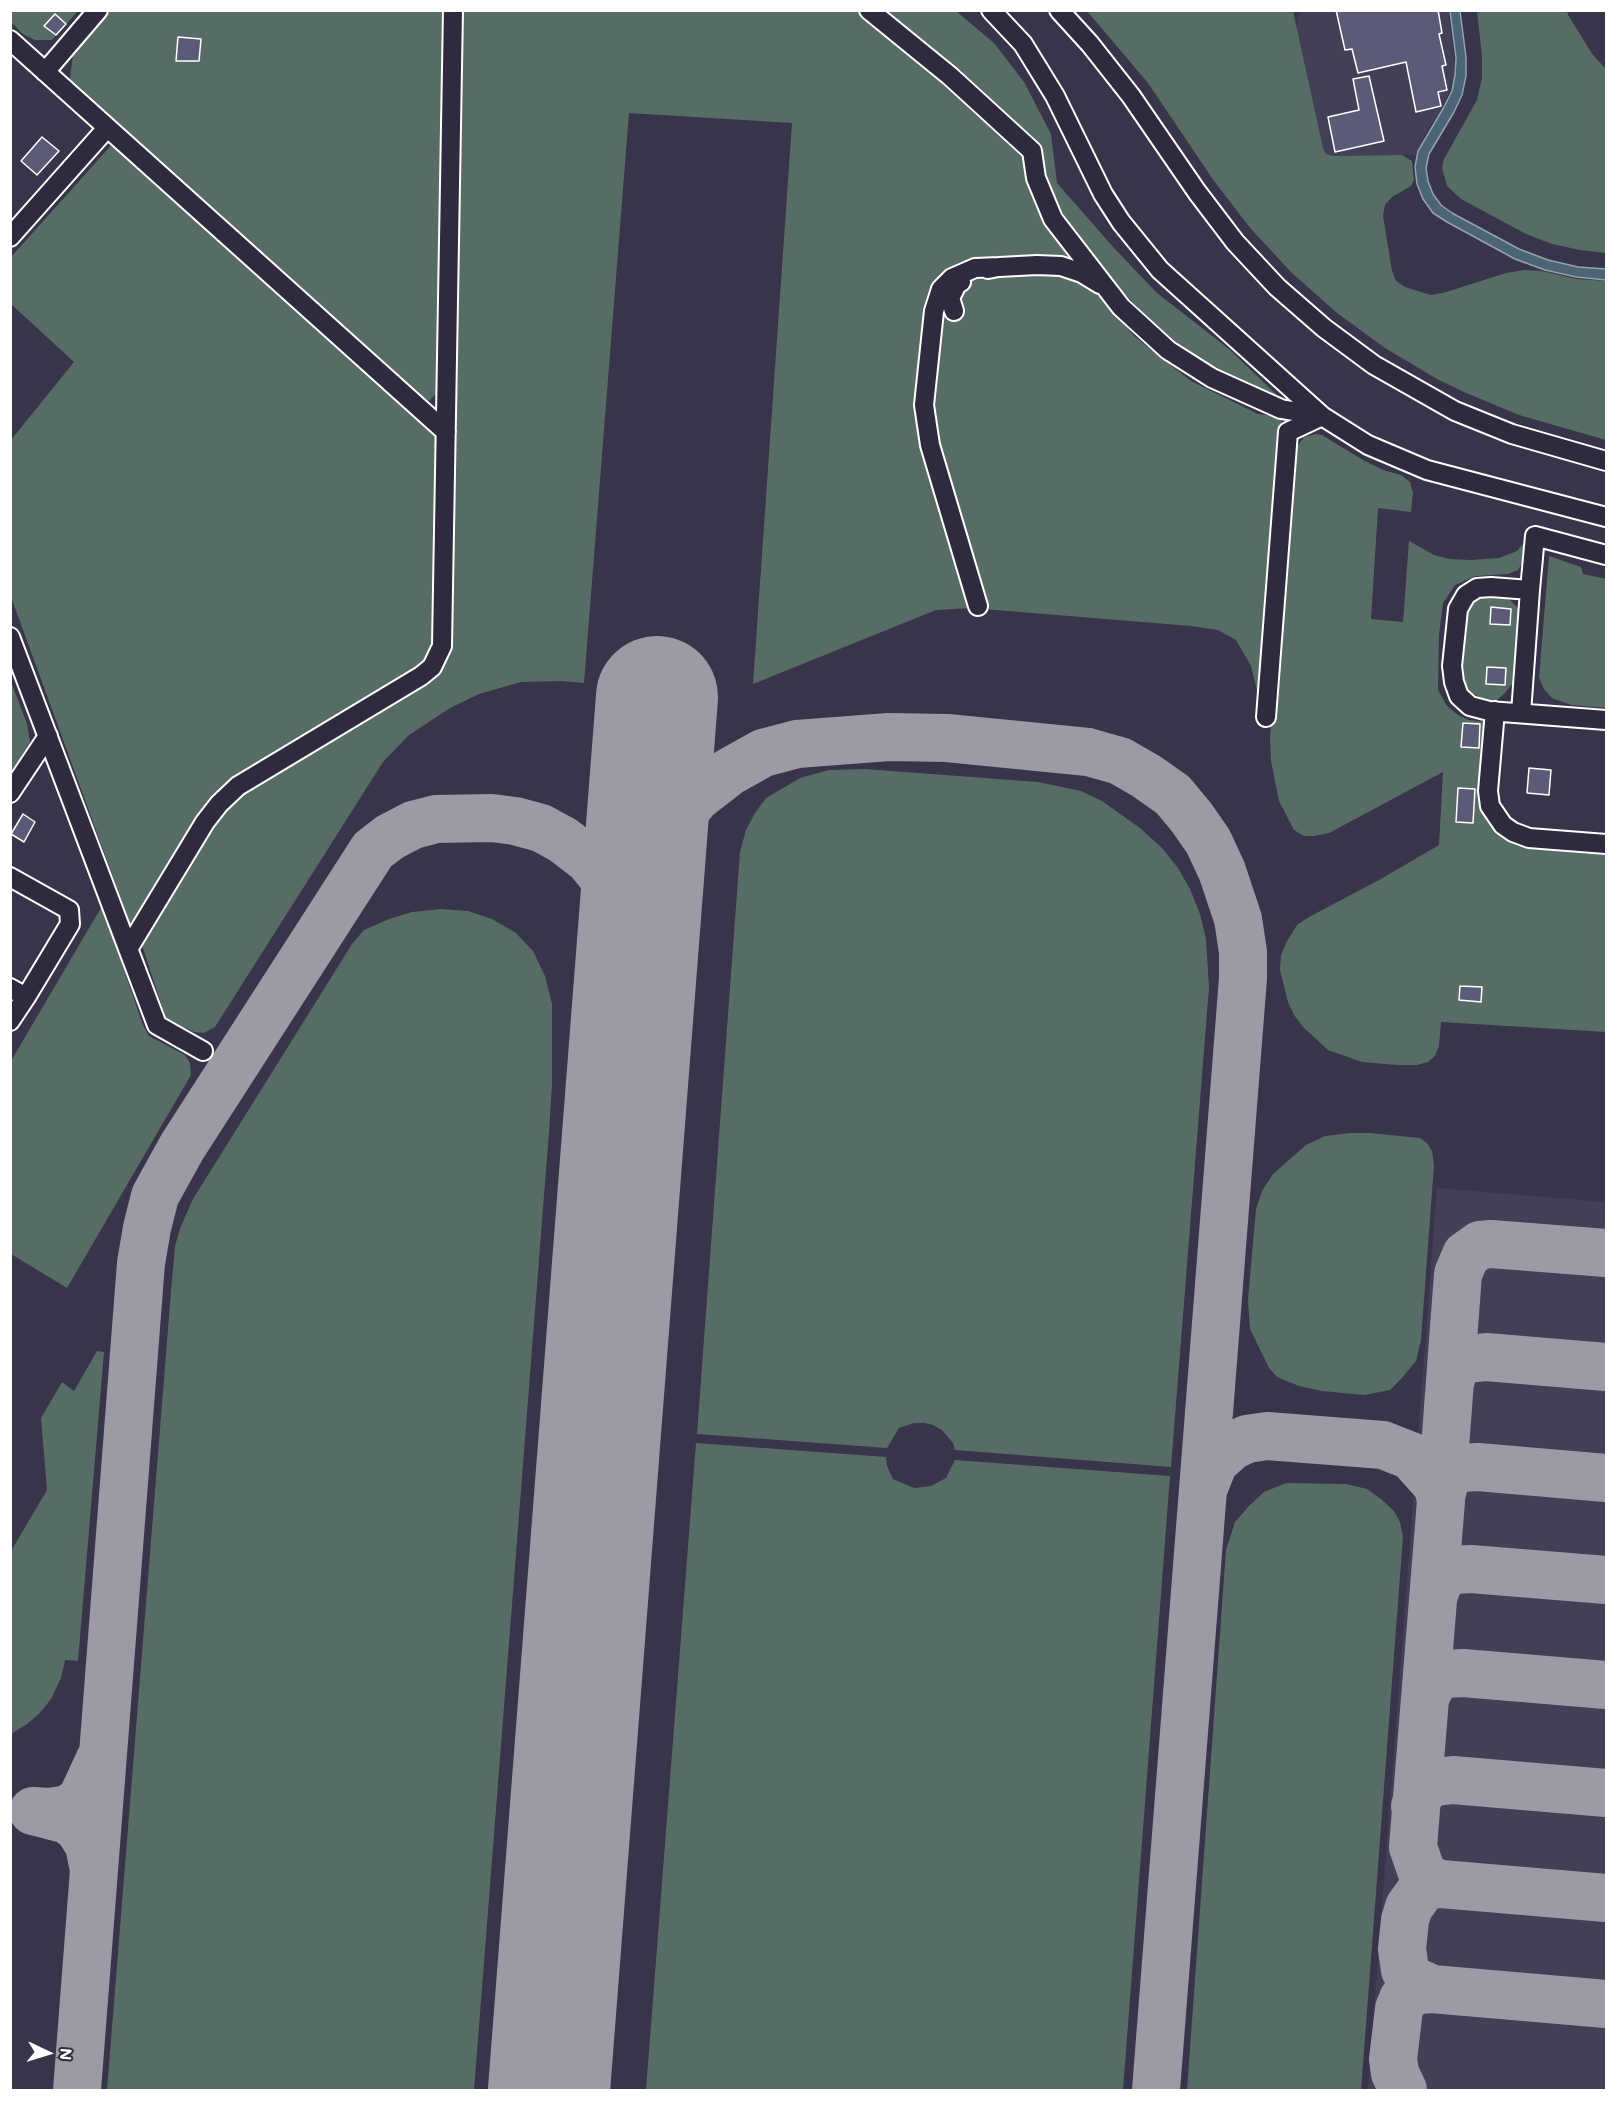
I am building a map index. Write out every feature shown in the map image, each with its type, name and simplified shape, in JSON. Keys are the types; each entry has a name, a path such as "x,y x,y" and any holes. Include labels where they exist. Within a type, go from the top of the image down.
{"street":[{"path":"45,72 98,10"},
{"path":"128,949 205,822 219,804 238,786 421,676 432,667 442,646 453,10"},
{"path":"869,10 950,76 1032,151 1036,178 1053,219 1121,306 1168,350 1212,378 1281,409 1322,416"},
{"path":"991,10 1023,44 1055,96 1103,194 1160,270 1322,416 1368,445 1427,470 1606,518"},
{"path":"1059,10 1090,44 1131,96 1197,192 1235,242 1277,287 1324,328 1374,365 1455,411 1512,434 1606,461"},
{"path":"10,40 446,432"},
{"path":"10,237 107,128"},
{"path":"978,606 930,445 924,405 934,311 941,289 952,278 975,268 1037,265 1061,266 1082,273 1109,290"},
{"path":"954,311 950,298 957,284 972,274 999,267"},
{"path":"1266,717 1288,432 1322,416"},
{"path":"1521,713 1535,536 1606,555"},
{"path":"1530,590 1477,588 1466,595 1458,609 1452,666 1459,696 1470,706 1495,711 1606,720"},
{"path":"10,637 157,1025 203,1051"},
{"path":"1495,711 1488,790 1490,806 1499,820 1513,832 1529,838 1606,844"},
{"path":"10,793 48,736"},
{"path":"10,877 69,910 70,924 18,993 10,1021"}],"shaded area":[{"path":"1300,11 1448,11 1454,75 1443,106 1415,155 1333,156 1326,154 1296,28"},
{"path":"1437,1188 1606,1202 1606,2090 1368,2090"}],"green space":[{"path":"11,11 78,11 52,40 35,40 23,34 11,22"},
{"path":"110,11 448,11 438,376 437,393 430,400 421,402 411,398 70,80 73,54"},
{"path":"458,11 856,11 875,23 994,122 1021,151 1031,194 1049,226 1071,255 1047,258 1055,274 1089,285 1101,295 1134,336 1191,381 1258,414 1282,417 1261,707 1251,666 1236,640 1218,630 971,608 936,610 753,684 792,123 629,113 584,683 521,682 479,694 450,708 409,735 383,762 215,1027 204,1033 194,1032 166,1019 141,942 220,818 236,798 425,683 438,672"},
{"path":"882,11 956,11 994,43 1024,82 1051,134 1057,183 1157,293 1229,349 1279,397 1243,384 1190,353 1157,327 1119,288 1053,200 1037,143 963,75"},
{"path":"1087,11 1293,11 1326,154 1333,156 1402,155 1412,161 1414,180 1411,186 1392,197 1385,205 1383,216 1392,271 1396,281 1405,287 1431,295 1524,270 1542,271 1576,279 1606,281 1606,440 1519,415 1464,392 1385,348 1337,313 1292,273 1251,229 1214,181 1148,83"},
{"path":"1477,11 1567,11 1593,55 1606,69 1606,253 1552,244 1526,234 1461,199 1447,186 1442,168 1444,159 1477,100 1482,78"},
{"path":"115,141 438,436 437,647 428,661 242,773 132,929 11,597 11,440 74,362 11,304 11,257"},
{"path":"1322,435 1383,470 1401,475 1410,482 1413,493 1411,512 1378,508 1371,619 1403,622 1409,541 1434,555 1449,559 1471,560 1499,558 1517,551 1528,538 1524,560 1518,570 1508,574 1476,576 1455,585 1443,603 1439,635 1438,690 1447,706 1458,715 1469,720 1486,722 1487,816 1497,831 1512,843 1533,849 1606,855 1606,1032 1441,1022 1439,1046 1435,1056 1428,1062 1417,1065 1397,1065 1362,1062 1328,1050 1303,1027 1294,1015 1288,1002 1280,970 1281,955 1287,941 1297,925 1309,917 1439,845 1443,772 1329,833 1314,836 1304,836 1294,830 1279,801 1271,761 1270,737 1295,450 1304,437"},
{"path":"1549,556 1581,567 1583,574 1606,579 1606,708 1571,705 1552,698 1544,689 1539,678"},
{"path":"1480,596 1506,596 1518,608 1522,619 1517,678 1497,700 1486,700 1469,692 1463,684 1461,673 1465,614 1470,605"},
{"path":"10,679 27,724 30,742 11,775"},
{"path":"865,769 1038,782 1081,791 1102,801 1140,828 1162,848 1178,868 1190,889 1200,914 1206,939 1209,987 1171,1467 955,1450 953,1443 942,1430 925,1423 914,1423 899,1428 887,1448 697,1434 740,852 746,830 766,798 800,778 829,770"},
{"path":"102,906 143,1025 149,1036 185,1055 190,1063 191,1075 67,1288 11,1254 11,1061"},
{"path":"441,909 468,911 492,919 516,933 533,951 545,976 552,1004 552,1085 549,1132 474,2090 107,2090 175,1246 193,1199 352,944 364,930 389,919 412,912"},
{"path":"1350,1133 1420,1138 1432,1151 1434,1165 1421,1340 1416,1361 1390,1390 1364,1395 1322,1391 1299,1386 1277,1377 1269,1368 1250,1329 1248,1300 1256,1209 1262,1191 1273,1174 1306,1145 1325,1136"},
{"path":"97,1351 104,1352 78,1661 65,1660 61,1678 51,1699 39,1714 11,1734 11,1551 47,1490 41,1418 62,1382 74,1391"},
{"path":"696,1443 886,1457 893,1479 914,1488 931,1486 946,1478 955,1460 1170,1476 1123,2090 646,2090"},
{"path":"1286,1483 1346,1484 1367,1489 1394,1511 1400,1522 1403,1537 1361,2090 1187,2090 1226,1550 1235,1522 1249,1506 1264,1492"}],"water":[{"path":"1450,11 1460,11 1466,76 1462,95 1454,112 1429,154 1426,168 1433,194 1441,205 1452,213 1519,249 1548,260 1578,267 1606,269 1606,280 1576,277 1545,270 1515,259 1433,213 1423,199 1417,184 1415,167 1418,151 1452,91 1455,75 1456,58"}],"building":[{"path":"1336,10 1438,10 1442,33 1439,34 1446,65 1442,66 1447,90 1438,92 1441,106 1416,112 1406,62 1358,73 1352,49 1345,50"},
{"path":"55,14 66,24 56,35 44,26"},
{"path":"178,37 201,39 199,61 176,61"},
{"path":"1369,76 1384,141 1335,152 1328,117 1359,110 1353,79"},
{"path":"42,137 59,151 37,175 21,161"},
{"path":"1491,607 1511,609 1510,625 1490,624"},
{"path":"1487,667 1506,668 1505,685 1486,684"},
{"path":"1463,723 1480,724 1479,748 1461,747"},
{"path":"1529,768 1551,770 1549,795 1527,793"},
{"path":"1458,788 1475,789 1473,823 1456,822"},
{"path":"23,814 35,822 24,842 11,834"},
{"path":"1460,986 1482,987 1481,1002 1459,1000"}],"taxiway":[{"path":"642,890 673,825 697,797 729,772 763,753 797,744 889,737 947,738 1088,752 1120,761 1173,795 1208,841 1222,871 1238,919 1243,952 1243,978 1156,2090"},
{"path":"77,2090 141,1263 155,1196 182,1147 373,850 390,837 413,825 436,819 492,818 541,828 563,840 589,860 609,885 626,916 632,940 635,971"},
{"path":"1441,1501 1458,1274 1466,1255 1480,1245 1491,1244 1606,1253"},
{"path":"1450,1383 1453,1372 1461,1362 1486,1357 1606,1367"},
{"path":"1203,1490 1214,1462 1232,1446 1247,1439 1267,1436 1383,1445 1411,1456 1438,1486 1441,1501 1413,1847 1422,1873 1430,1880 1441,1884 1430,1885 1422,1889 1409,1907 1405,1920 1402,1949 1405,1970 1412,1980 1432,1989 1412,1993 1403,1999 1399,2009 1393,2059 1395,2073 1403,2090"},
{"path":"1442,1493 1445,1481 1452,1472 1461,1468 1478,1467 1606,1478"},
{"path":"1434,1595 1438,1583 1446,1574 1454,1570 1471,1569 1606,1580"},
{"path":"1425,1698 1437,1678 1445,1674 1463,1673 1606,1685"},
{"path":"94,1870 89,1845 79,1829 68,1820 33,1811 51,1812 68,1809 81,1800 100,1759"},
{"path":"1415,1806 1420,1794 1427,1786 1436,1782 1453,1780 1606,1793"},
{"path":"1441,1884 1606,1898"},
{"path":"1432,1989 1606,2004"}],"runway":[{"path":"549,2090 657,697"}]}
